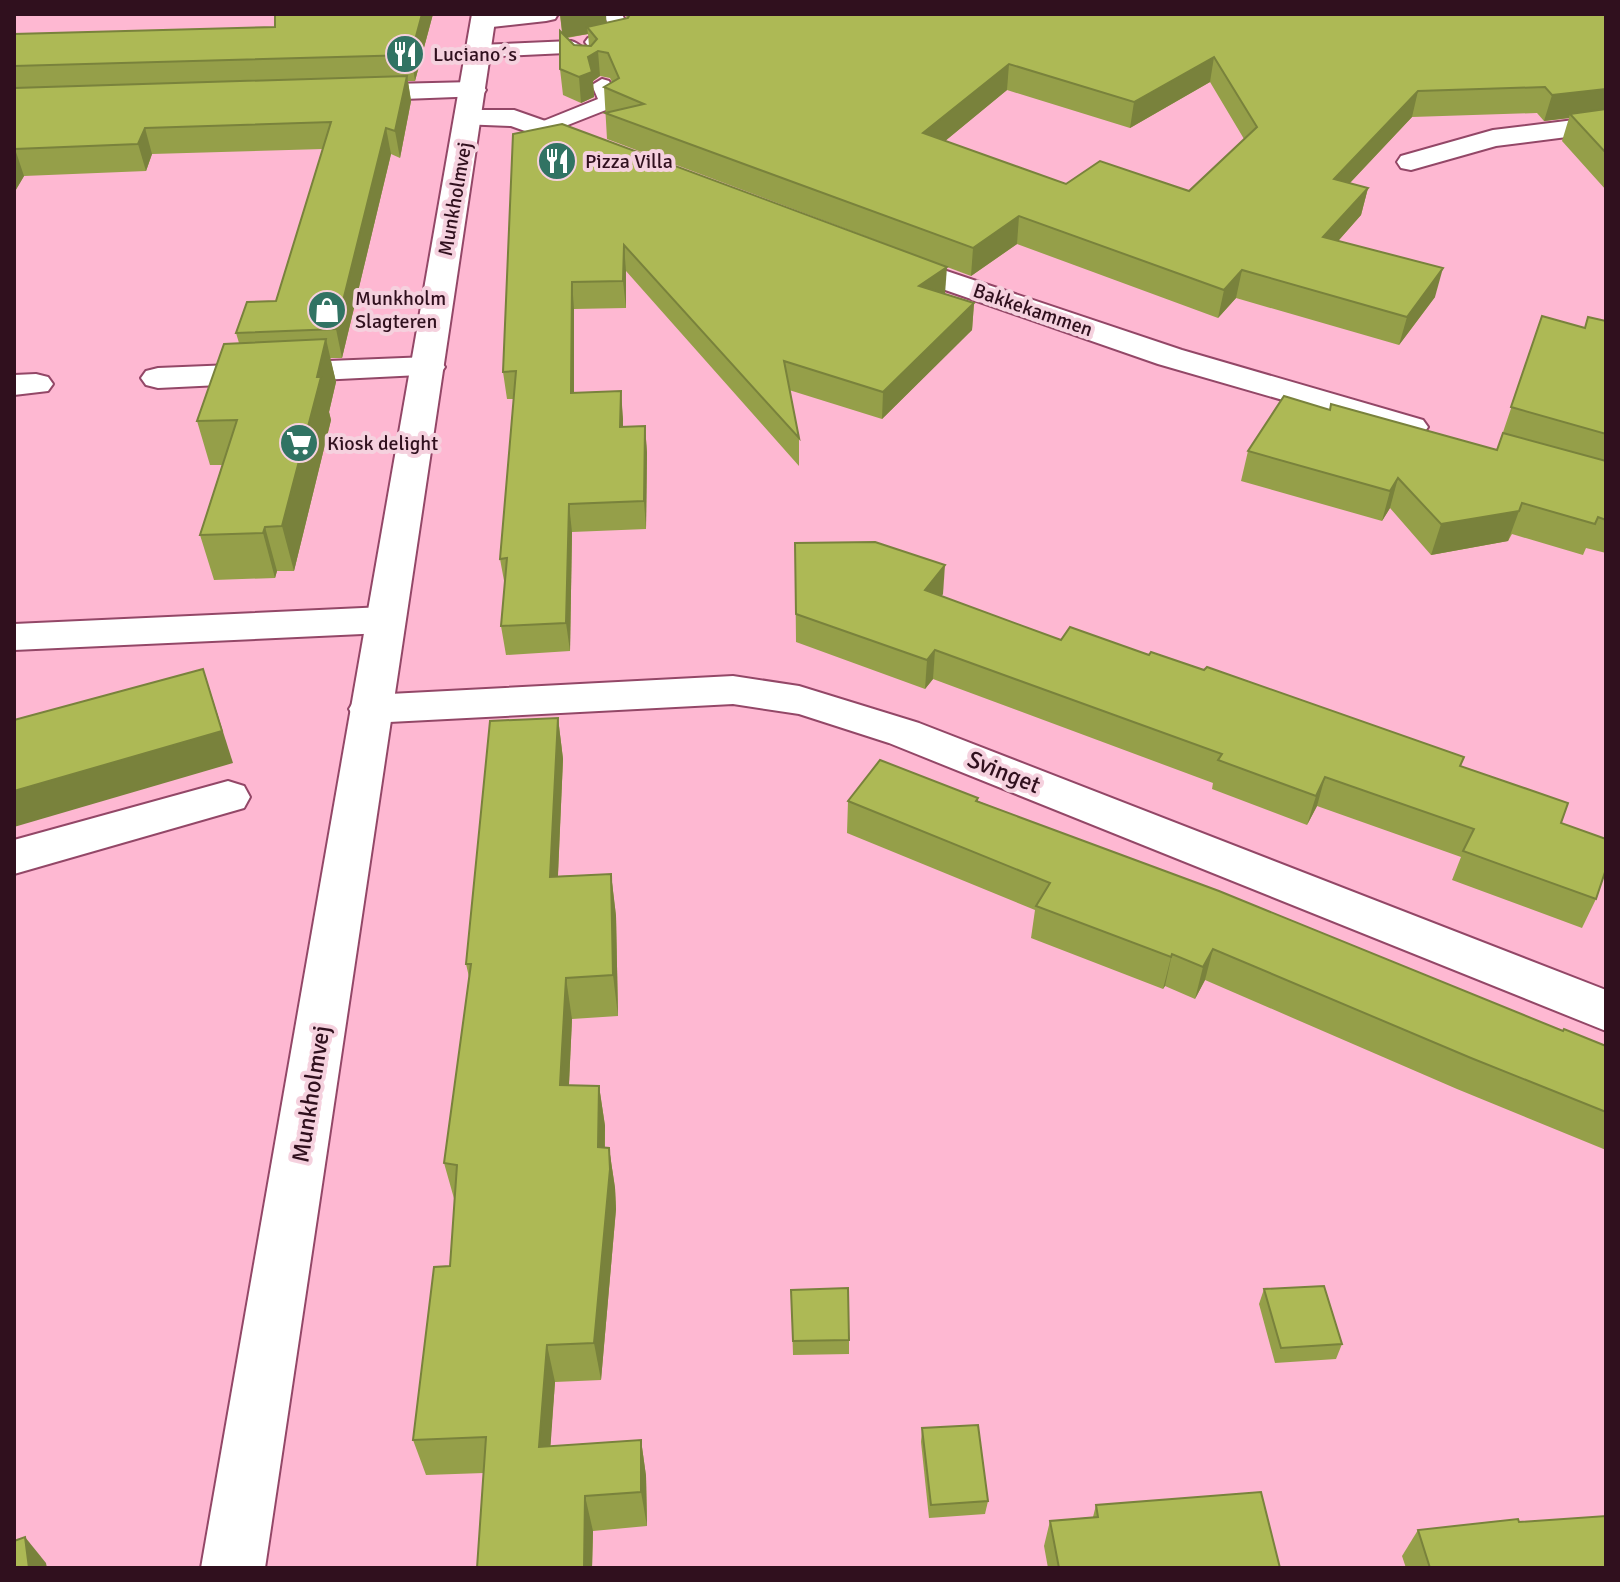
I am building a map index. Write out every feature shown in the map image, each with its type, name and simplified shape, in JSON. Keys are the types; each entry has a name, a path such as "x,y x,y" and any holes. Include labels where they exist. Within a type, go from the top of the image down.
{"street":[{"path":"332,94 478,59 546,14"},
{"path":"478,59 514,118 625,159"},
{"name":"Munkholmvej","path":"233,1568 299,1175 384,620 478,59"},
{"path":"1411,162 1493,138 1606,124"},
{"name":"Bakkekammen","path":"860,250 1152,351 1435,434"},
{"path":"158,378 428,367"},
{"path":"14,637 384,620"},
{"name":"Svinget","path":"370,709 733,690 763,692 819,704 904,733 1606,1011"},
{"path":"14,857 228,797"}],"lane":[{"path":"478,59 571,47 622,36 613,14"},
{"path":"571,47 586,64"},
{"path":"543,128 609,102 602,85"}],"building":[{"path":"275,14 422,14 411,55 14,66 14,34 275,27"},
{"path":"630,14 1606,14 1606,89 1552,95 1545,87 1418,91 1334,179 1368,188 1323,237 1443,268 1407,317 1242,270 1224,290 1019,216 973,248 605,113 644,104 604,87 619,78 608,53 598,51 588,57 592,72 579,77 560,69 560,31 574,45 591,46 597,39 587,27 628,18","holes":["1214,57 1257,127 1189,191 1100,161 1066,184 923,133 1009,64 1134,102"]},
{"path":"407,76 395,131 386,128 336,329 236,333 247,302 276,301 331,122 145,128 138,144 14,151 14,88"},
{"path":"1606,109 1606,153 1570,114"},
{"path":"562,124 947,267 919,286 974,303 883,392 784,361 799,438 624,245 623,281 572,282 571,393 621,391 620,427 645,426 644,501 569,504 566,623 501,626 507,558 500,559 516,371 503,372 513,134"},
{"path":"1542,316 1585,328 1588,317 1606,321 1606,434 1511,407"},
{"path":"326,339 317,377 321,377 282,526 265,527 263,533 200,535 237,420 197,421 224,344"},
{"path":"1284,396 1330,410 1331,404 1497,450 1503,433 1606,461 1606,520 1598,517 1595,524 1522,503 1519,511 1441,524 1398,478 1390,491 1248,451"},
{"path":"875,542 945,565 925,590 1061,640 1070,627 1149,655 1151,652 1204,670 1207,667 1464,757 1460,766 1568,803 1561,823 1606,839 1606,869 1596,899 1463,851 1474,829 1325,777 1316,796 1218,760 1222,754 935,650 927,660 796,614 795,543"},
{"path":"203,669 222,731 14,791 14,720"},
{"path":"558,718 550,877 611,874 613,975 566,978 560,1085 599,1086 598,1147 609,1148 610,1169 594,1343 547,1345 539,1447 641,1440 641,1492 585,1496 584,1568 477,1568 486,1437 413,1440 434,1267 450,1266 457,1165 444,1163 471,964 466,964 490,721"},
{"path":"880,760 978,798 976,801 1219,891 1606,1046 1606,1112 1213,949 1203,967 1036,906 1050,883 848,801"},
{"path":"1324,1286 1342,1344 1281,1348 1264,1289"},
{"path":"848,1288 849,1340 793,1341 791,1290"},
{"path":"978,1425 988,1501 931,1505 922,1428"},
{"path":"1261,1492 1280,1568 1059,1568 1050,1521 1098,1517 1096,1505"},
{"path":"1606,1516 1606,1568 1430,1568 1418,1530 1518,1519 1519,1522"},
{"path":"25,1537 29,1568 14,1568 14,1541"}],"place":[{"name":"Luciano´s","path":"405,54"},
{"name":"Pizza Villa","path":"557,161"},
{"name":"Munkholm Slagteren","path":"327,310"},
{"name":"Kiosk delight","path":"299,443"}]}
